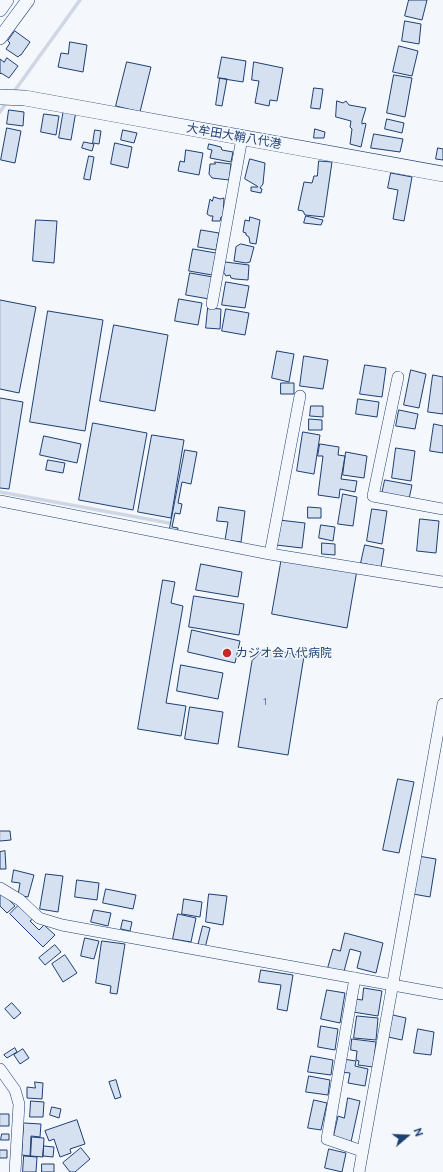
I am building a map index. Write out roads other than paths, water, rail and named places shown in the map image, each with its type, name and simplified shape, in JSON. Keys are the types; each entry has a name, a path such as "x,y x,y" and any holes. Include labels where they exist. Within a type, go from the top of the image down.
{"main road":[{"name":"大牟田大鞘八代港","path":"0,97 25,98 443,174"}],"street":[{"path":"0,10 7,0"},
{"path":"0,38 28,0"},
{"path":"212,304 242,138"},
{"path":"398,377 373,496 443,509"},
{"path":"270,554 300,396"},
{"path":"0,501 270,554 443,582"},
{"path":"359,1172 443,704"},
{"path":"0,888 20,900 39,918 62,925 443,994"},
{"path":"355,978 327,1139 362,1151"},
{"path":"0,1069 15,1090 19,1104 15,1172"}],"waterway":[{"path":"13,93 80,0"},
{"path":"0,112 7,101"},
{"path":"0,492 169,523"}],"place":[{"name":"カジオ会八代病院","path":"227,653"}]}
